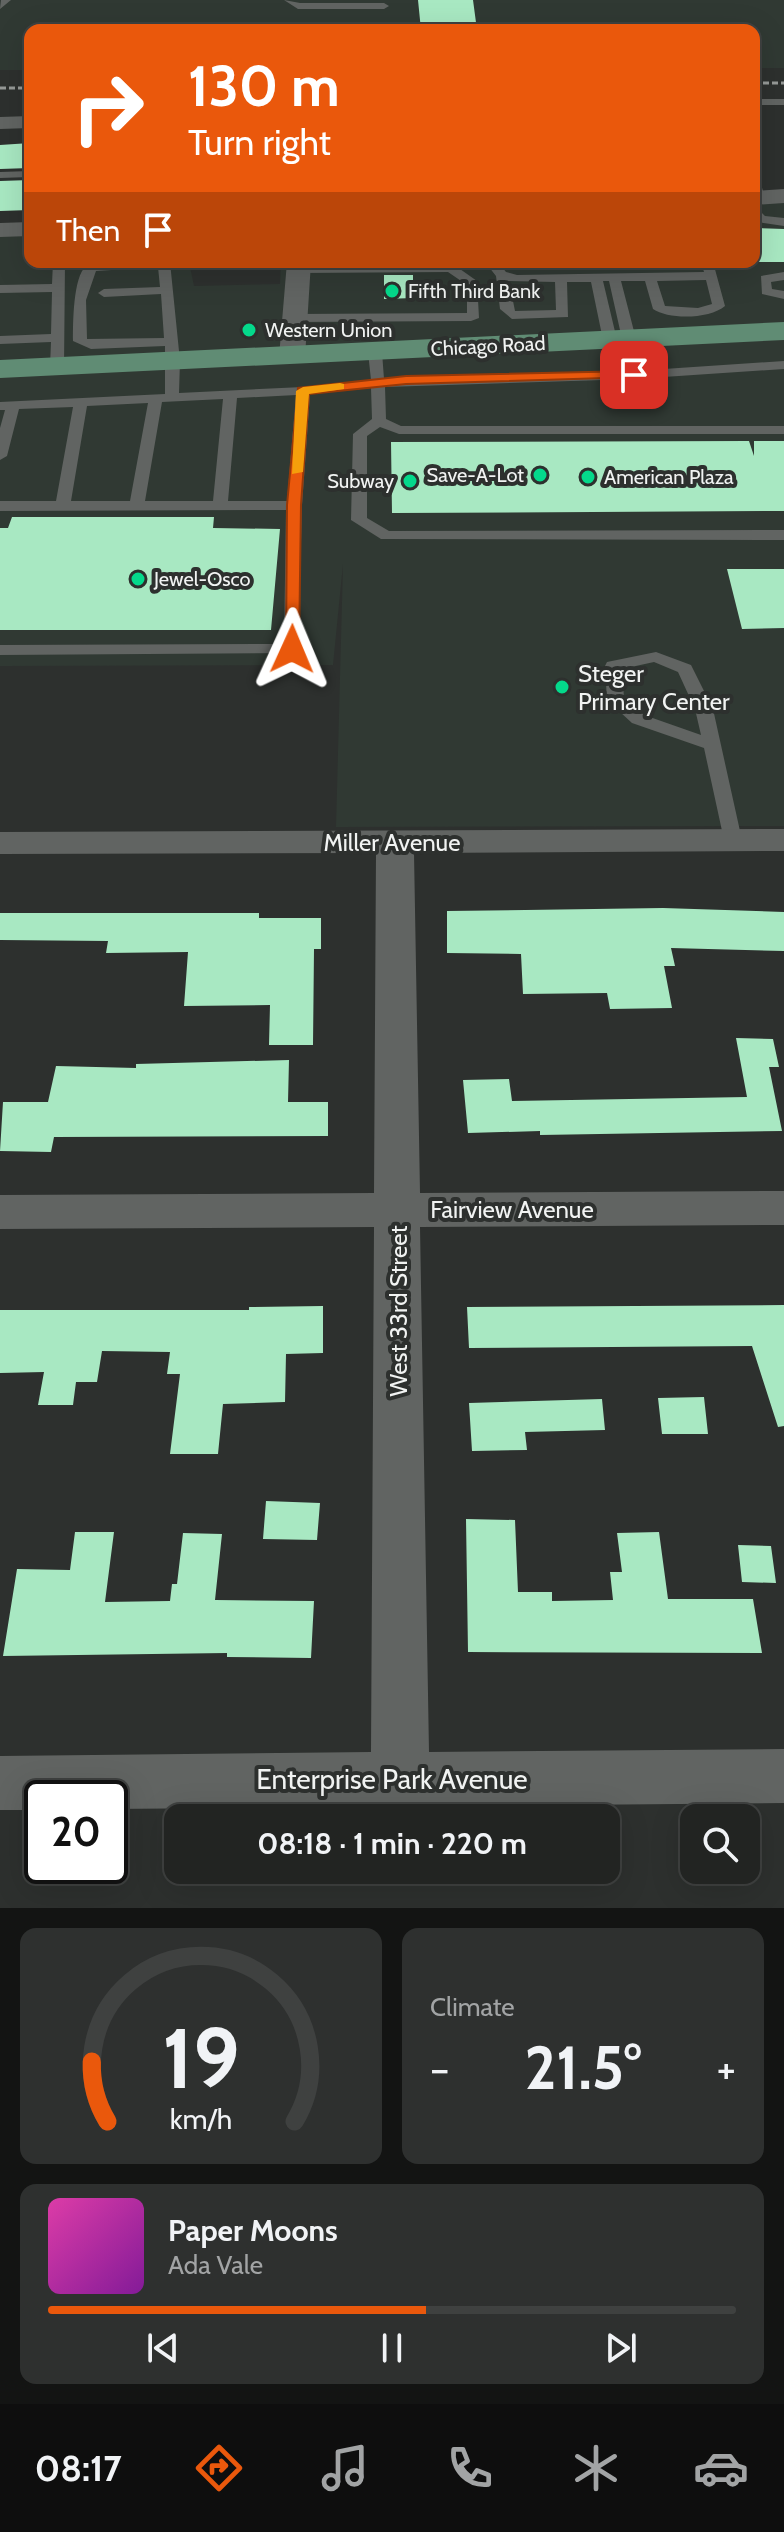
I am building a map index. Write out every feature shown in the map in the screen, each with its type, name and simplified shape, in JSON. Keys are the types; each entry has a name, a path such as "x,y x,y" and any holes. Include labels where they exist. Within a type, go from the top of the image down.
{"main road":[{"name":"Chicago Road","path":"0,369 58,352 172,352 292,357 784,331"}],"street":[{"path":"0,123 24,122"},
{"path":"0,230 24,229"},
{"path":"292,357 298,268"},
{"name":"Miller Avenue","path":"0,843 784,840"},
{"name":"West 33rd Street","path":"395,842 400,1779"},
{"name":"Fairview Avenue","path":"0,1212 784,1208"},
{"name":"Enterprise Park Avenue","path":"0,1783 784,1776"}],"lane":[{"path":"0,6 6,0"},
{"path":"289,0 298,6 384,6"},
{"path":"760,102 784,102"},
{"path":"0,175 24,174"},
{"path":"761,196 761,219 784,222"},
{"path":"0,340 58,352 59,268"},
{"path":"94,268 89,271 80,300 80,341 83,345 172,352"},
{"path":"164,268 172,352 172,397"},
{"path":"295,318 471,317 474,315 473,284 449,268"},
{"path":"496,268 502,275 506,309 512,315 563,314 561,279"},
{"path":"650,277 659,309 713,309 719,306 709,268"},
{"path":"502,275 517,279 711,276"},
{"path":"784,276 765,279 766,291 784,295"},
{"path":"596,278 619,340"},
{"path":"614,278 619,340"},
{"path":"0,289 60,288"},
{"path":"104,293 166,290"},
{"path":"375,352 379,421"},
{"path":"0,456 6,405 303,391 378,383 634,375 784,365"},
{"path":"0,650 292,649 294,505 303,391"},
{"path":"220,505 230,394"},
{"path":"137,505 156,398"},
{"path":"63,505 81,402"},
{"path":"379,421 399,430 784,430"},
{"path":"379,421 360,434 359,520 386,536 784,535"},
{"path":"0,506 294,505"},
{"path":"712,745 638,719 616,700 613,666 656,657 685,669 704,709 712,745 733,840"}],"shaded area":[{"path":"0,0 784,0 784,68 760,68 760,24 24,24 24,70 0,70"},
{"path":"784,191 784,826 336,827 343,564 333,665 0,666 0,226 24,225 24,268 190,268 194,286 280,284 281,268 760,268 760,192"}],"building":[{"path":"418,0 473,0 476,24 420,24"},
{"path":"24,143 24,168 0,169 0,145"},
{"path":"24,180 24,210 0,211 0,181"},
{"path":"760,228 784,229 784,262 760,262"},
{"path":"384,275 413,275 413,298 384,299"},
{"name":"American Plaza","path":"749,441 754,456 754,441 784,441 784,511 392,513 391,442"},
{"name":"Jewel-Osco","path":"12,517 214,517 213,528 280,529 271,630 0,630 0,528 8,528"},
{"path":"727,569 784,569 784,628 742,629"},
{"path":"663,908 784,912 784,951 671,948 675,966 664,966 672,1008 610,1009 607,993 523,994 521,954 447,953 447,911"},
{"path":"0,913 259,913 259,918 321,918 321,949 314,949 313,1045 269,1045 270,1005 184,1006 188,952 106,953 108,941 0,940"},
{"path":"736,1038 773,1039 779,1067 769,1067 782,1131 540,1135 540,1131 468,1133 463,1080 509,1079 512,1101 747,1097"},
{"path":"289,1060 288,1102 328,1102 328,1136 54,1137 51,1152 0,1151 3,1102 48,1102 56,1066 136,1068 136,1064"},
{"path":"784,1305 784,1426 778,1427 752,1346 469,1348 467,1307"},
{"path":"323,1306 323,1353 286,1354 285,1402 223,1404 218,1454 170,1454 180,1374 167,1374 170,1352 102,1351 97,1382 76,1382 73,1405 38,1405 44,1372 0,1373 0,1310 249,1310 249,1307"},
{"path":"704,1397 708,1434 662,1434 658,1398"},
{"path":"602,1399 605,1430 525,1432 527,1450 472,1451 469,1403"},
{"path":"266,1501 320,1503 317,1540 263,1539"},
{"path":"466,1519 515,1520 518,1592 552,1592 552,1601 613,1600 610,1572 622,1572 617,1533 659,1532 668,1599 753,1599 762,1653 468,1652"},
{"path":"75,1532 114,1532 105,1602 170,1601 172,1584 177,1584 183,1533 222,1534 215,1600 314,1601 311,1658 227,1657 227,1653 3,1656 17,1569 70,1570"},
{"path":"738,1545 771,1546 776,1583 742,1582"}],"railway":[{"path":"760,83 784,83"},
{"path":"0,88 24,88"}],"slow traffic":[{"path":"297,472 303,391 340,387"}],"place":[{"name":"Fifth Third Bank","path":"392,291"},
{"name":"Western Union","path":"249,330"},
{"name":"Save-A-Lot","path":"540,475"},
{"name":"American Plaza","path":"588,477"},
{"name":"Subway","path":"410,481"},
{"name":"Jewel-Osco","path":"138,579"},
{"name":"Steger Primary Center","path":"562,687"}],"route":[{"path":"292,649 294,505 303,391 406,380 634,375"}]}
